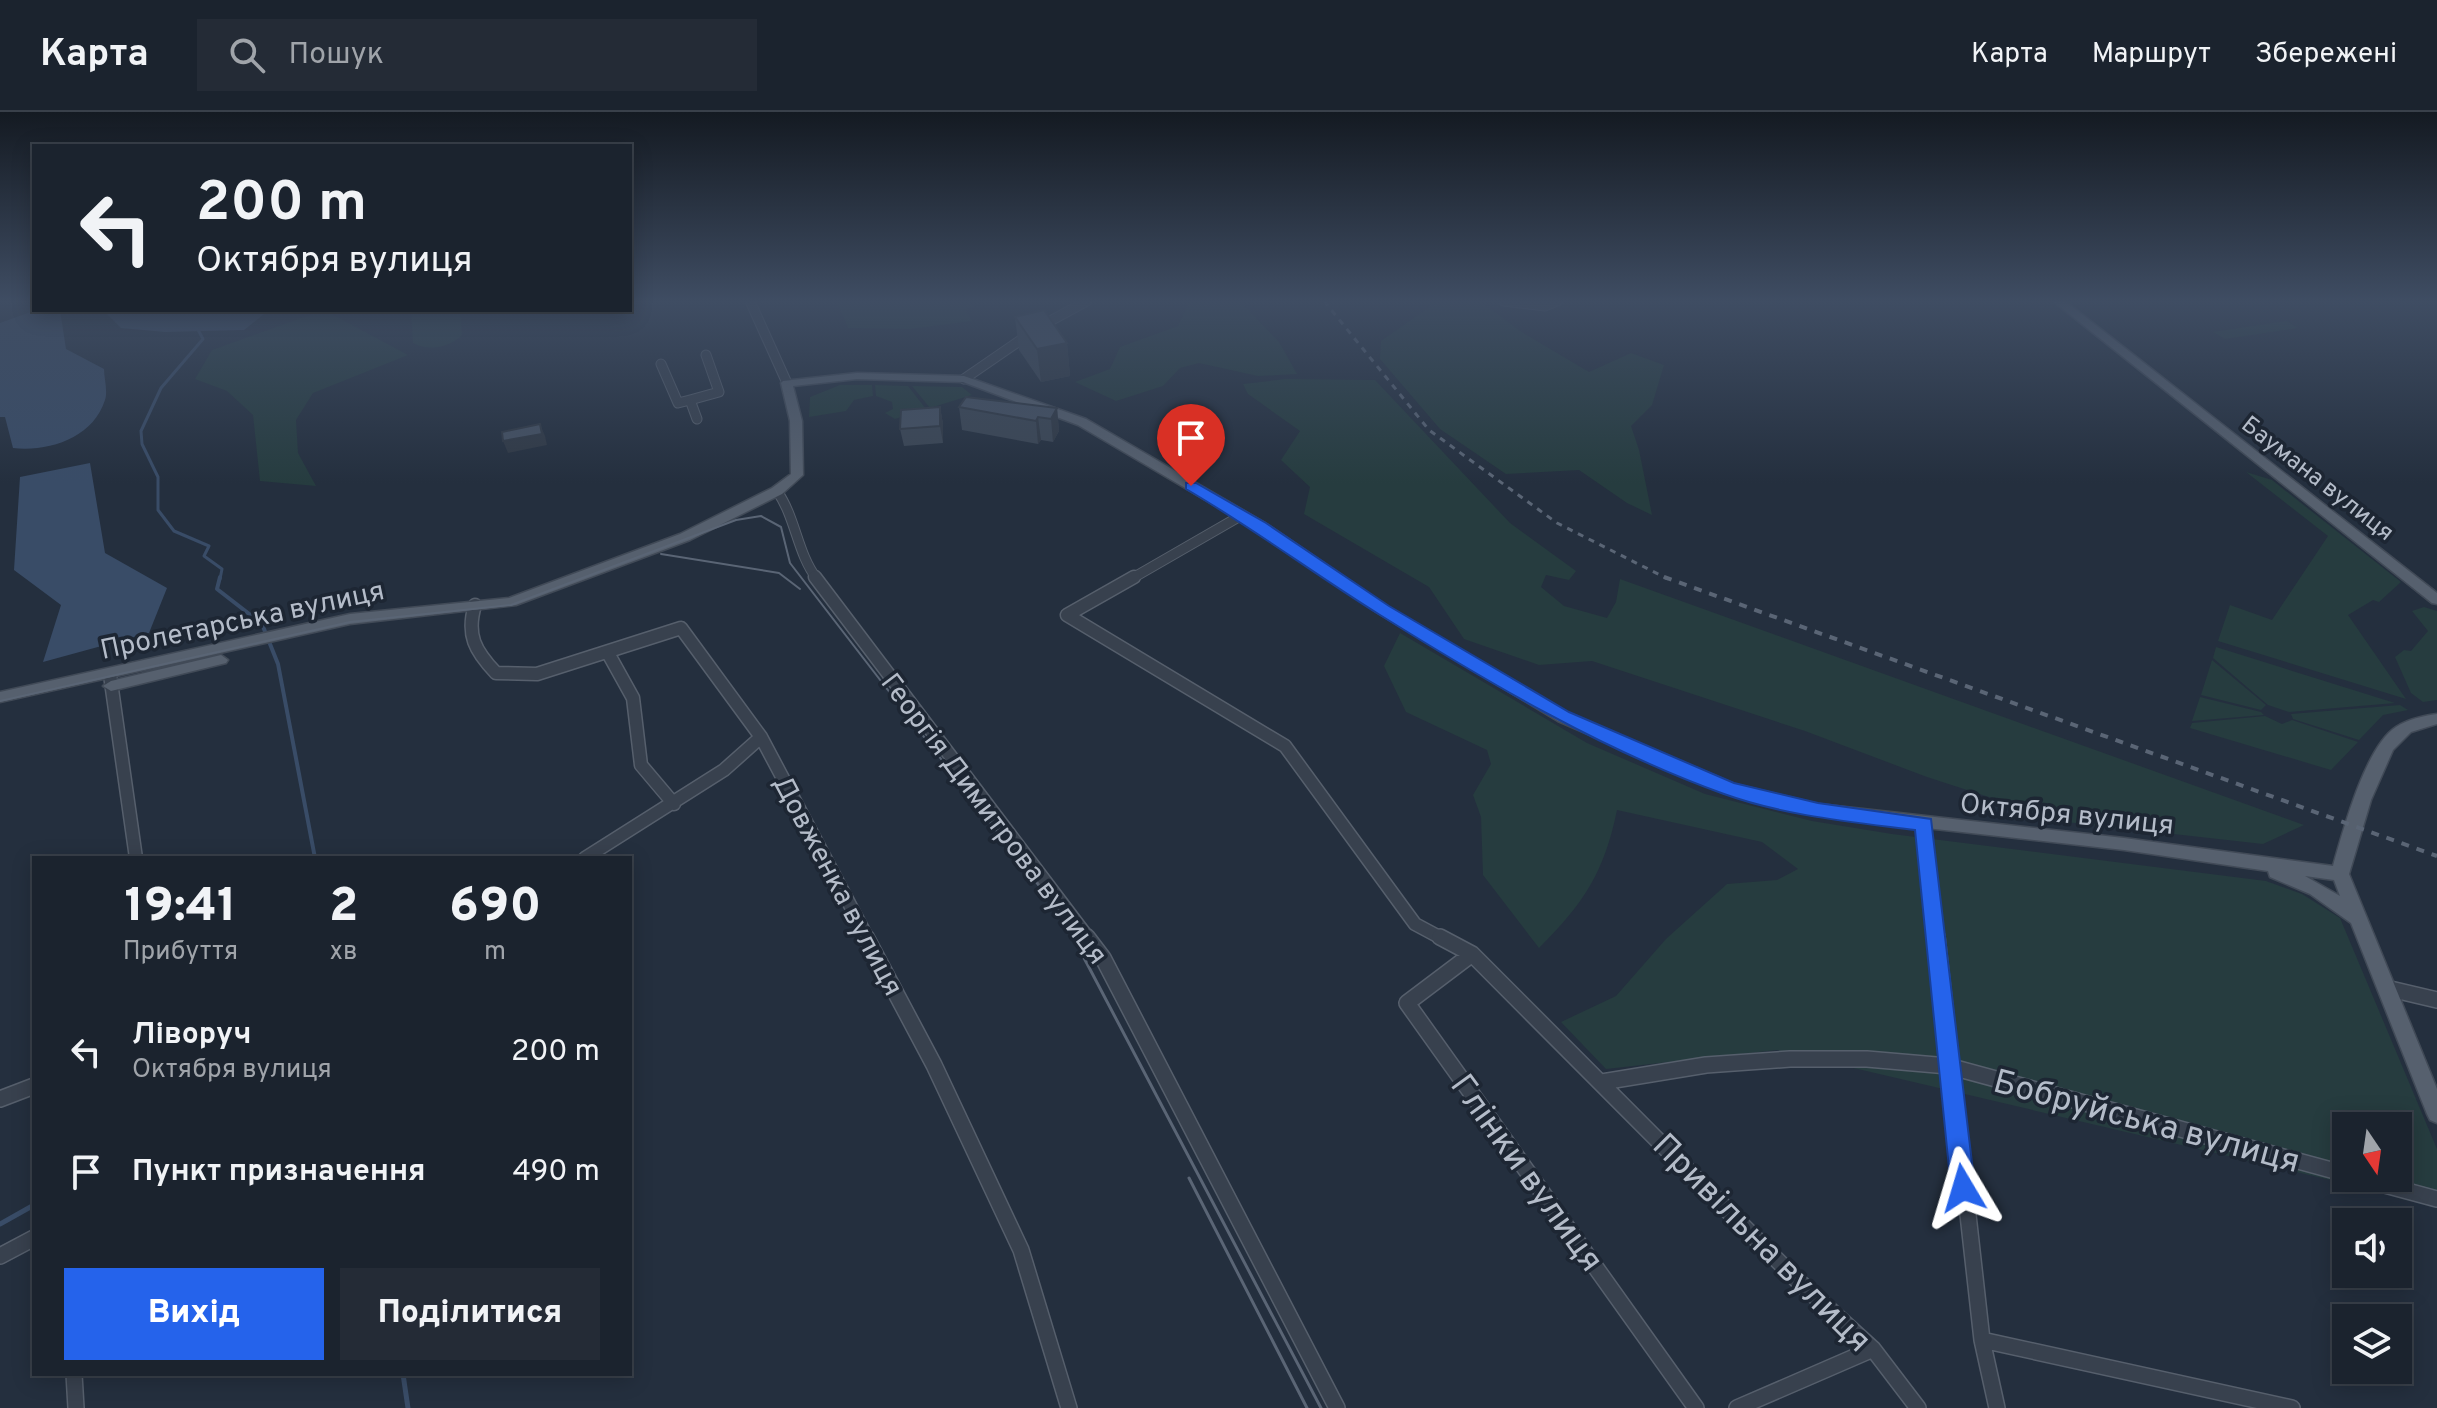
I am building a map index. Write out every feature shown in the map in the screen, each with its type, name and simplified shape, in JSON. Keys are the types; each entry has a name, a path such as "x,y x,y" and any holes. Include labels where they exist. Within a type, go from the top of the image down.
{"main road":[{"name":"Баумана вулиця","path":"2135,361 2437,600"},
{"name":"Октября вулиця","path":"787,383 857,376 964,379 1082,422 1242,515 1383,610 1563,717 1730,789 1818,810 2124,844 2340,874"},
{"path":"777,491 797,475 799,464 796,421 787,383"},
{"name":"Пролетарська вулиця","path":"0,708 382,613 509,611 663,555 685,537 777,491"},
{"name":"Пролетарська вулиця","path":"0,697 110,680"},
{"path":"2437,719 2411,725 2387,746 2353,826 2340,874 2355,920 2437,1114"},
{"path":"2228,858 2308,884 2334,900 2355,920"}],"street":[{"path":"661,364 678,403 719,392 708,361"},
{"path":"777,361 787,383"},
{"path":"964,379 991,361"},
{"path":"690,400 697,419"},
{"name":"Георгія Димитрова вулиця","path":"777,491 790,509 809,568 1103,958 1337,1408"},
{"name":"Привільна вулиця","path":"1242,515 1067,615 1285,746 1415,924 1472,954 1796,1279 1873,1349 1918,1408"},
{"name":"Довженка вулиця","path":"474,610 469,623 473,650 496,673 537,674 681,628 761,737 934,1065 1021,1250 1069,1408"},
{"path":"608,653 633,698 641,765 674,804"},
{"path":"110,680 136,856"},
{"path":"588,856 724,770 761,737"},
{"path":"1924,824 1948,1066 1982,1340 1997,1408"},
{"name":"Глінки вулиця","path":"1472,954 1407,1003 1696,1408"},
{"path":"2386,988 2437,1000"},
{"path":"1602,1082 1706,1065 1790,1059 1867,1059 1948,1066"},
{"name":"Бобруйська вулиця","path":"1948,1066 2332,1170"},
{"path":"0,1099 32,1087"},
{"path":"2411,1192 2437,1199"},
{"path":"0,1256 32,1239"},
{"path":"1982,1340 2292,1408"},
{"path":"1737,1408 1873,1349"},
{"path":"74,1376 76,1408"}],"green space":[{"path":"205,361 392,361 313,393 296,420 298,453 316,486 260,481 253,415 227,391 195,379"},
{"path":"1113,361 1290,361 1297,374 1258,376 1199,363 1180,368 1163,386 1116,401 1075,382 1110,369"},
{"path":"1382,361 1571,361 1589,372 1612,361 1654,361 1664,365 1652,405 1631,426 1652,515 1627,503 1579,470 1506,474 1440,429"},
{"path":"1286,379 1375,380 1510,523 1576,571 1569,580 1546,575 1541,587 1564,606 1607,618 1616,602 1620,579 2304,825 2263,844 2066,822 1592,661 1539,665 1464,639 1429,587 1304,514 1310,487 1281,460 1300,431 1248,394 1243,384"},
{"path":"840,385 872,385 873,396 854,400 846,411 809,417 810,397"},
{"path":"875,385 908,386 926,409 895,419 885,413 893,409 892,402 876,396"},
{"path":"912,386 962,387 972,395 930,408"},
{"path":"2246,472 2272,480 2401,582 2379,602 2373,600 2348,615 2406,699 2218,641 2230,605 2272,620 2328,536"},
{"path":"2424,607 2437,611 2437,700 2423,702 2411,693 2395,657 2404,650 2411,651 2428,631 2412,611"},
{"path":"1400,633 1587,743 1705,794 1812,821 1892,834 2266,881 2302,894 2340,918 2437,1149 2437,1205 2382,1192 2412,1192 2412,1112 2332,1112 2332,1180 1777,1050 1606,1069 1561,1022 1616,996 1666,939 1727,884 1777,880 1798,869 1762,842 1617,810 1606,852 1590,886 1539,948 1483,875 1481,817 1473,795 1491,764 1487,750 1406,712 1384,666"},
{"path":"2216,647 2395,703 2289,712 2268,705 2213,658"},
{"path":"2212,660 2266,705 2261,710 2201,695"},
{"path":"2200,697 2261,712 2264,715 2192,721"},
{"path":"2400,705 2408,710 2383,715 2359,740 2293,719 2291,714"},
{"path":"2265,716 2282,724 2292,720 2358,742 2331,770 2190,728 2192,723"}],"water":[{"path":"0,361 90,361 104,369 106,396 99,413 91,424 68,440 41,448 13,448 5,417 0,417"},
{"path":"90,463 105,553 167,588 149,633 43,662 61,605 14,570 20,477"}],"building":[{"path":"966,397 1057,408 1051,419 1038,417 1036,421 959,407"},
{"path":"940,407 940,426 900,429 901,410"},
{"path":"540,424 542,434 503,441 502,432"}],"waterway":[{"path":"184,361 161,388 141,431 142,444 158,477 158,510 174,531 209,546 204,556 222,569 220,579"},
{"path":"220,577 217,589 262,624 278,664 315,856"},
{"path":"0,1224 32,1206"},
{"path":"403,1376 408,1408"}],"tram line":[{"path":"0,701 350,622 511,605 736,520 761,516 781,527 790,563 1052,903 1074,939"},
{"path":"661,554 779,573 800,589"},
{"path":"1073,937 1321,1408"},
{"path":"1189,1178 1307,1408"}],"railway":[{"path":"1373,361 1429,430 1557,523 1664,577"},
{"path":"1664,577 2437,856"},
{"path":"1664,577 1668,579"}],"route":[{"path":"1191,486 1260,526 1383,610 1563,717 1730,789 1818,810 1924,824 1963,1188"}]}
